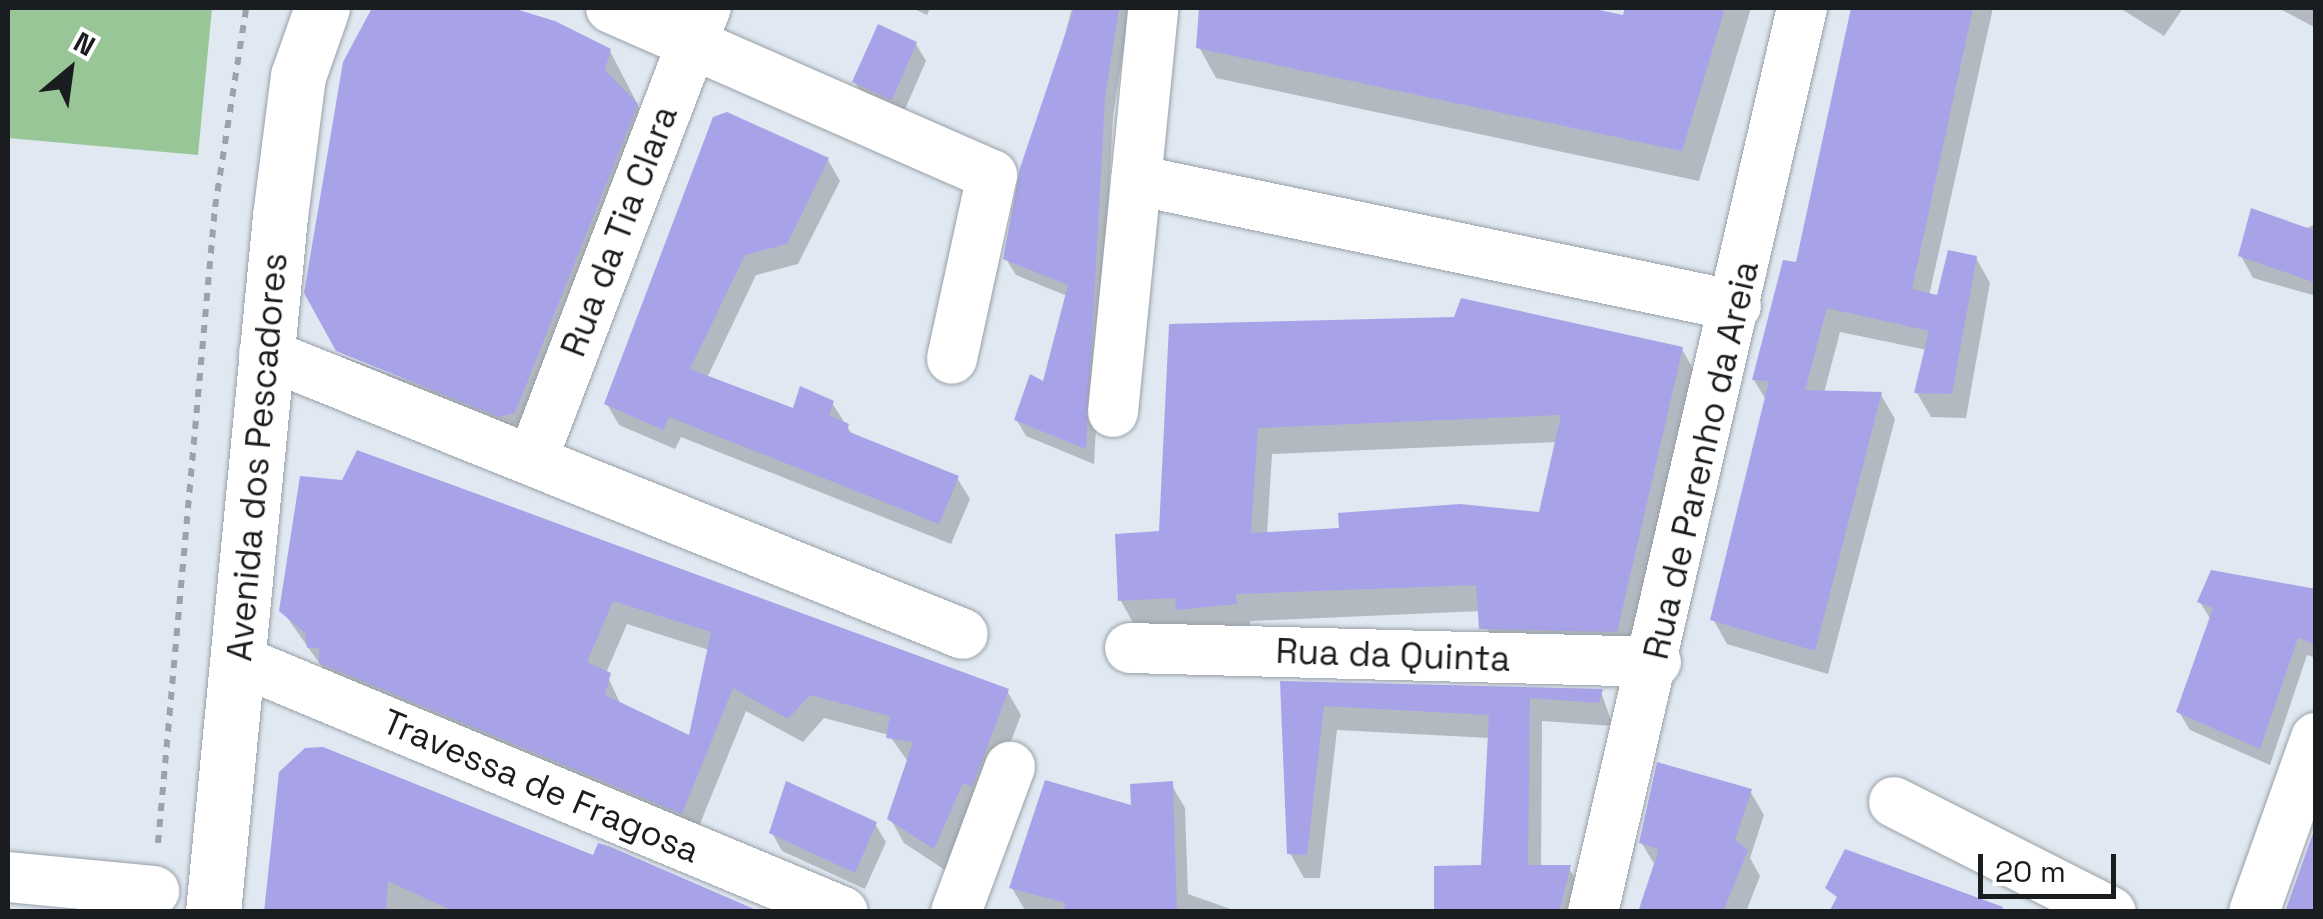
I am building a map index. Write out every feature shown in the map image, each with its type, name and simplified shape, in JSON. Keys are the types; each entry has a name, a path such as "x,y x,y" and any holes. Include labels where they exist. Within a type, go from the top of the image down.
{"street":[{"name":"Avenida dos Pescadores","path":"212,912 264,354 298,76 322,8"},
{"path":"611,8 697,26 992,174 952,359"},
{"path":"1113,412 1153,8"},
{"name":"Rua de Parenho da Areia","path":"1594,912 1656,662 1802,8"},
{"name":"Rua da Tia Clara","path":"534,455 697,26"},
{"path":"1136,180 1736,306"},
{"path":"264,354 534,455 963,634"},
{"name":"Rua da Quinta","path":"1130,648 1656,662"},
{"name":"Travessa de Fragosa","path":"238,660 843,912"},
{"path":"2254,912 2316,738"},
{"path":"956,912 1010,767"},
{"path":"1894,802 2111,912"},
{"path":"8,877 154,891"}],"path":[{"path":"154,891 216,207 246,8"}],"green space":[{"path":"8,8 212,8 198,155 8,138"}],"building":[{"path":"372,8 512,8 555,21 611,49 605,70 638,104 515,413 499,417 336,351 304,293 343,62"},
{"path":"1074,8 1119,8 1105,98 1086,449 1014,420 1030,374 1043,381 1068,285 1003,259 1020,168"},
{"path":"1199,8 1590,8 1623,15 1625,8 1725,8 1682,151 1196,48"},
{"path":"1851,8 1973,8 1912,289 1937,295 1948,250 1977,256 1952,394 1914,393 1929,331 1827,308 1805,390 1882,392 1815,651 1710,620 1769,381 1752,380 1783,260 1796,262"},
{"path":"878,24 917,42 892,100 852,82"},
{"path":"727,112 829,158 787,244 745,255 690,369 793,408 800,386 834,401 829,415 849,424 847,431 959,476 939,524 669,417 663,430 604,404 713,117"},
{"path":"2251,208 2316,231 2316,283 2238,256"},
{"path":"1461,298 1683,347 1617,632 1479,629 1476,585 1236,594 1237,604 1176,610 1175,598 1118,601 1115,534 1159,531 1169,324 1454,317","holes":["1561,415 1539,512 1460,504 1338,513 1339,528 1251,533 1258,428"]},
{"path":"357,450 1009,689 972,787 963,783 934,849 887,819 913,742 886,738 890,716 810,695 788,719 733,688 682,814 319,663 319,648 307,648 305,633 279,611 300,476 342,480","holes":["613,601 711,632 689,735 605,695 611,673 587,662"]},
{"path":"2211,570 2316,589 2316,645 2298,638 2260,749 2176,712 2213,608 2197,602"},
{"path":"1280,681 1603,689 1599,703 1530,698 1528,865 1571,865 1559,912 1434,912 1434,866 1481,865 1489,715 1324,706 1307,855 1287,854"},
{"path":"323,747 593,855 598,843 611,847 761,912 455,912 388,881 386,912 264,912 279,772 305,748"},
{"path":"1657,762 1752,789 1735,840 1748,850 1723,912 1638,912 1659,849 1639,843"},
{"path":"1045,780 1131,805 1130,784 1173,781 1177,912 1062,912 1066,903 1009,888"},
{"path":"786,781 877,822 855,873 769,833"},
{"path":"2316,825 2316,912 2285,912"},
{"path":"1845,849 2003,907 2002,912 1829,912 1837,897 1825,888"}]}
